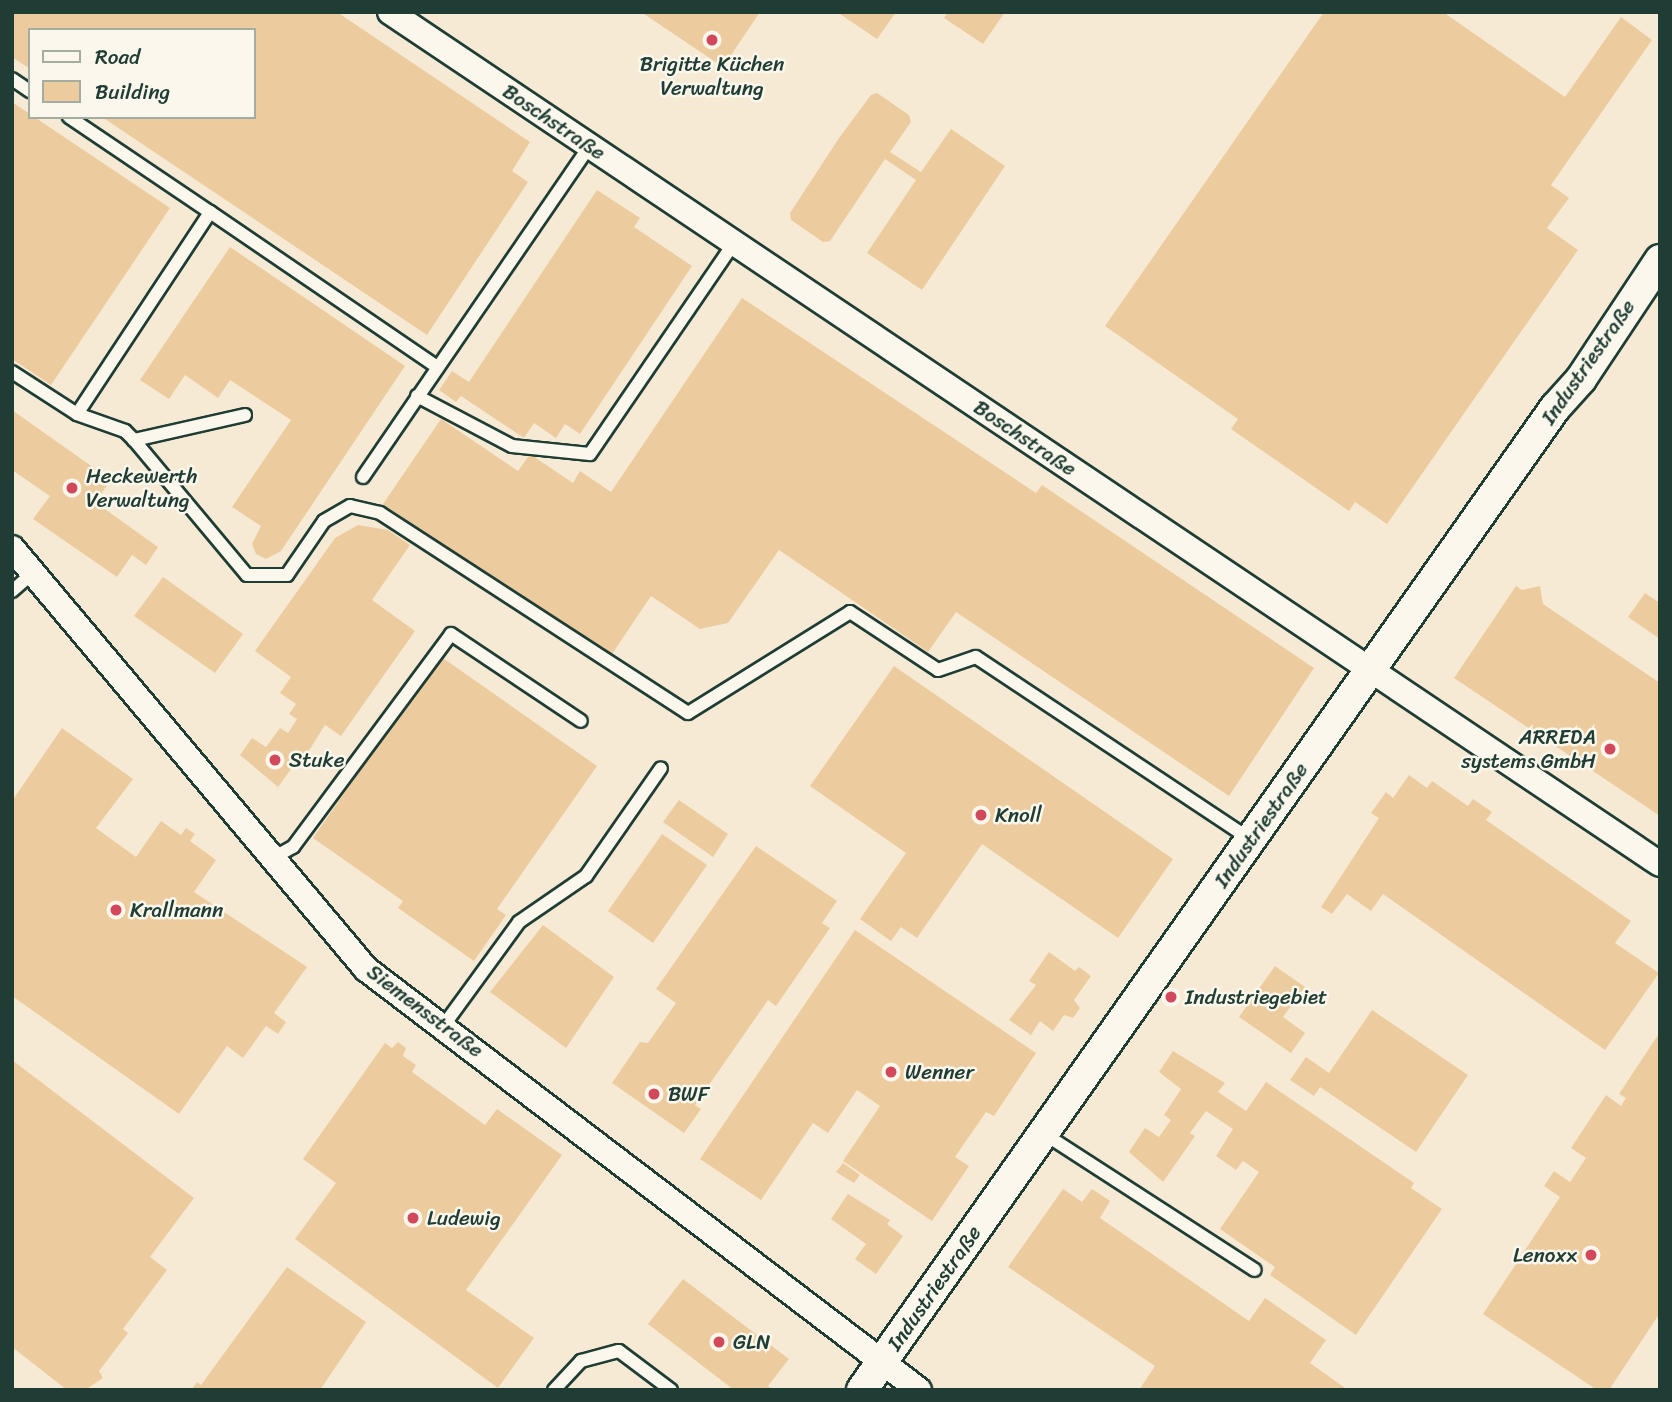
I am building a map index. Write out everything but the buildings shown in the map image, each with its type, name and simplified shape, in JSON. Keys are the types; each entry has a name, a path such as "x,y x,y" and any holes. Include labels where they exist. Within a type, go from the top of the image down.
{"street":[{"name":"Boschstraße","path":"390,12 1660,864"},
{"name":"Industriestraße","path":"862,1390 1555,408 1580,379 1660,260"},
{"name":"Siemensstraße","path":"12,548 366,969 919,1390"}],"lane":[{"path":"12,79 28,90"},
{"path":"72,119 437,367"},
{"path":"363,477 590,146"},
{"path":"77,414 210,212"},
{"path":"417,396 512,446 590,454 734,243"},
{"path":"12,372 77,414 125,431 247,575 287,575 324,521 350,506 380,513 688,713 850,612 938,670 976,657 1251,840"},
{"path":"134,440 245,415"},
{"path":"12,591 33,573"},
{"path":"273,858 293,848 451,634 581,721"},
{"path":"444,1026 519,922 586,876 661,768"},
{"path":"1043,1133 1255,1270"},
{"path":"554,1390 581,1361 619,1351 671,1390"}],"shaded area":[{"path":"12,12 1660,12 1660,1390 12,1390"}],"place":[{"name":"Brigitte Küchen Verwaltung","path":"712,40"},
{"name":"Heckewerth Verwaltung","path":"72,488"},
{"name":"ARREDA systems GmbH","path":"1610,749"},
{"name":"Stuke","path":"275,760"},
{"name":"Knoll","path":"981,815"},
{"name":"Krallmann","path":"116,910"},
{"name":"Industriegebiet","path":"1171,997"},
{"name":"Wenner","path":"891,1072"},
{"name":"BWF","path":"654,1094"},
{"name":"Ludewig","path":"413,1218"},
{"name":"Lenoxx","path":"1591,1255"},
{"name":"GLN","path":"719,1342"}]}
